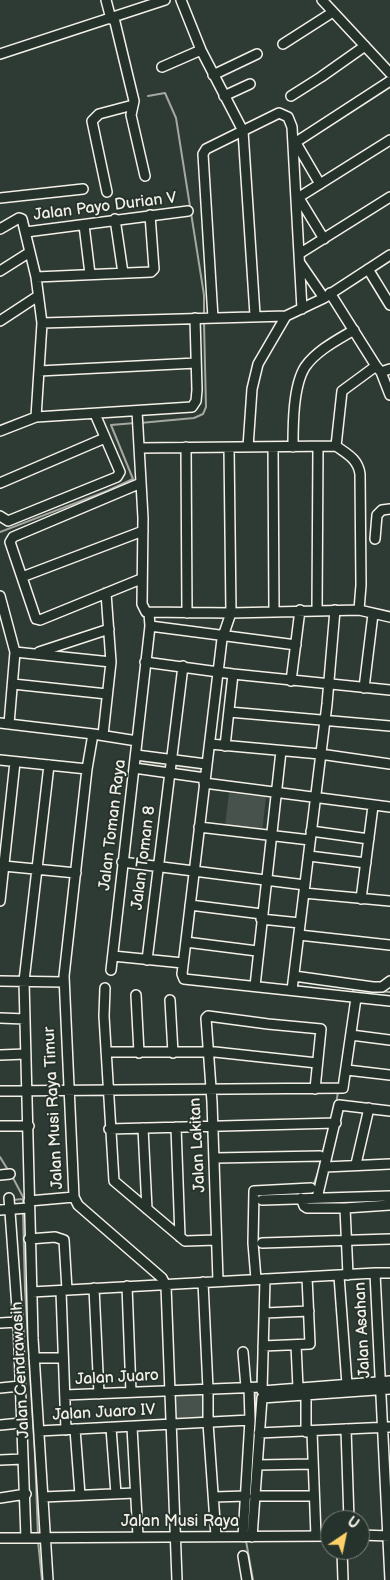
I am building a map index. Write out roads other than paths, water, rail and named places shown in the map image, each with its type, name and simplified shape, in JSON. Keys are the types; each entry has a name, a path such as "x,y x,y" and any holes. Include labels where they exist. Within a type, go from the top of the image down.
{"street":[{"path":"106,0 133,105 131,115 145,176"},
{"path":"0,54 165,0"},
{"path":"182,0 201,50 243,131 255,315"},
{"path":"322,0 390,73"},
{"path":"283,44 333,12"},
{"path":"291,96 365,46"},
{"path":"162,66 201,50"},
{"path":"214,75 257,54"},
{"path":"294,144 390,81"},
{"path":"224,96 250,84"},
{"path":"107,192 92,121 99,114 133,105"},
{"path":"212,318 203,154 206,149 275,114 283,113 290,120 294,144 302,309"},
{"path":"298,198 390,140"},
{"path":"294,144 320,184"},
{"path":"0,198 83,189"},
{"path":"298,198 324,239"},
{"path":"300,259 324,239 390,198"},
{"name":"Jalan Payo Durian V","path":"26,232 188,211"},
{"path":"36,277 151,272 154,268 150,215"},
{"path":"0,228 21,218 36,277 42,323 36,417"},
{"path":"115,219 123,273"},
{"path":"84,225 90,274"},
{"path":"0,271 30,252"},
{"path":"42,323 255,315 286,316 327,295 390,255"},
{"path":"300,259 382,369 390,395"},
{"path":"368,269 390,305"},
{"path":"0,321 38,296"},
{"path":"248,447 252,389 258,364 286,316"},
{"path":"2,427 36,417 137,414 192,407 196,401 197,390 197,318"},
{"path":"293,447 293,421 302,374 317,355 354,330"},
{"path":"39,371 196,363"},
{"path":"336,446 342,391 382,369"},
{"path":"0,516 8,521 117,477 120,472 95,414"},
{"path":"137,414 143,531 142,604 149,613 150,626 137,741"},
{"path":"0,483 105,438"},
{"path":"139,448 336,446 355,460 360,474 362,585 359,610"},
{"path":"186,447 187,613"},
{"path":"317,610 318,447"},
{"path":"230,448 231,613 223,635 206,764 183,963 184,979 390,1001"},
{"path":"274,448 274,611"},
{"path":"141,483 13,537 10,546 34,618 38,620 141,579"},
{"path":"375,539 377,515 382,510 390,509"},
{"path":"22,578 143,531"},
{"name":"Jalan Musi Raya Timur","path":"106,593 111,662 107,694 98,734 87,769 64,982 74,1197 78,1205 161,1277 165,1284"},
{"path":"0,596 14,652 13,684 5,724 98,734"},
{"path":"291,681 300,610"},
{"path":"292,990 325,720 335,610"},
{"path":"149,613 359,610 390,617"},
{"path":"364,688 373,614"},
{"path":"150,626 296,646"},
{"path":"36,653 109,628"},
{"path":"14,652 111,662"},
{"path":"145,662 291,681 390,690"},
{"name":"Jalan Toman 8","path":"147,960 183,666"},
{"path":"225,746 233,674"},
{"path":"13,684 107,694"},
{"path":"230,712 390,726"},
{"name":"Jalan Toman Raya","path":"98,734 137,741 111,970"},
{"path":"210,744 320,754 390,764"},
{"path":"255,986 281,751"},
{"path":"136,755 206,764"},
{"path":"0,760 87,769"},
{"path":"0,901 15,762"},
{"path":"28,1538 20,1386 15,1203 29,1126 24,981 49,765"},
{"path":"134,768 277,794 390,807"},
{"path":"361,899 373,806"},
{"path":"199,827 271,836 310,835 369,839"},
{"path":"309,856 366,863"},
{"path":"122,862 266,880 304,889 390,902"},
{"path":"4,866 36,871 76,873"},
{"path":"190,905 300,923"},
{"path":"299,935 390,945"},
{"path":"186,942 258,951"},
{"path":"113,956 183,963"},
{"path":"294,976 382,988 390,981"},
{"path":"0,981 64,982"},
{"path":"105,988 104,1016 109,1129 114,1181 186,1242 216,1240"},
{"path":"136,995 139,1053"},
{"path":"315,1089 321,1029 208,1016 206,1020 211,1090 315,1089 338,1088 347,1070 351,1035 352,998"},
{"path":"170,1000 172,1053"},
{"path":"0,1018 25,1019"},
{"path":"351,1035 390,1040"},
{"path":"106,1052 208,1052 317,1063"},
{"path":"0,1055 26,1054"},
{"path":"347,1070 390,1075"},
{"name":"Jalan Lakitan","path":"0,1091 68,1089 211,1090 218,1281"},
{"path":"317,1198 325,1166 332,1123 339,1106 390,1110"},
{"path":"356,1164 369,1108"},
{"path":"109,1129 332,1123"},
{"path":"0,1126 29,1126"},
{"path":"176,1127 180,1237"},
{"path":"143,1128 147,1209"},
{"path":"214,1158 320,1156"},
{"path":"325,1166 390,1164"},
{"path":"247,1537 251,1496 258,1465 258,1390 265,1313 261,1279 253,1243 254,1191 311,1188"},
{"path":"262,1200 390,1196"},
{"path":"0,1210 15,1203 74,1197"},
{"path":"302,1198 304,1206 307,1208 390,1205"},
{"name":"Jalan Cendrawasih","path":"15,1203 29,1239 43,1497 43,1537 48,1580"},
{"path":"345,1208 344,1275 347,1384"},
{"path":"29,1239 55,1237 64,1240 63,1358 65,1395 80,1495"},
{"path":"262,1243 390,1238"},
{"path":"375,1273 390,1272"},
{"name":"Jalan Asahan","path":"32,1292 375,1273 386,1386 390,1580"},
{"path":"263,1346 296,1345 310,1342 307,1277"},
{"path":"203,1282 208,1423 216,1536"},
{"path":"165,1284 176,1536 176,1580"},
{"path":"127,1286 132,1392"},
{"path":"94,1288 99,1394"},
{"path":"265,1313 309,1311"},
{"path":"0,1323 18,1322"},
{"path":"296,1345 298,1388"},
{"path":"243,1352 258,1390 247,1420 251,1496"},
{"path":"34,1358 63,1358"},
{"path":"258,1390 347,1384 386,1386"},
{"path":"0,1388 20,1386"},
{"path":"258,1390 306,1395 386,1386"},
{"name":"Jalan Juaro","path":"65,1395 208,1389 258,1390"},
{"path":"306,1395 313,1464 316,1536"},
{"name":"Jalan Juaro IV","path":"39,1431 247,1420"},
{"path":"0,1425 22,1423"},
{"path":"132,1427 138,1536"},
{"path":"259,1433 386,1427"},
{"path":"111,1428 116,1494"},
{"path":"346,1429 349,1510"},
{"path":"0,1460 23,1459"},
{"path":"258,1465 313,1464"},
{"path":"43,1497 135,1493"},
{"path":"0,1498 26,1494"},
{"path":"214,1497 314,1496"},
{"path":"370,1535 388,1536"},
{"name":"Jalan Musi Raya","path":"0,1538 320,1536"},
{"path":"243,1556 247,1580"},
{"path":"342,1560 343,1580"}],"waterway":[{"path":"148,96 165,93 176,118 204,295 204,314"},
{"path":"140,423 194,418 203,414 206,407 204,322"},
{"path":"0,532 107,491 133,479 111,425 135,423"},
{"path":"352,993 354,989 367,990"},
{"path":"377,991 390,992"},
{"path":"350,1013 351,1000"},
{"path":"339,1084 347,1030"},
{"path":"336,1104 338,1092"},
{"path":"0,1157 8,1170"},
{"path":"313,1186 320,1167"},
{"path":"12,1176 23,1197 23,1206"},
{"path":"12,1200 23,1199"},
{"path":"23,1211 25,1289 38,1536"},
{"path":"257,1231 260,1274"},
{"path":"257,1384 259,1339"},
{"path":"254,1419 256,1391"},
{"path":"253,1464 254,1426"},
{"path":"38,1541 42,1580"},
{"path":"246,1541 253,1580"}]}
